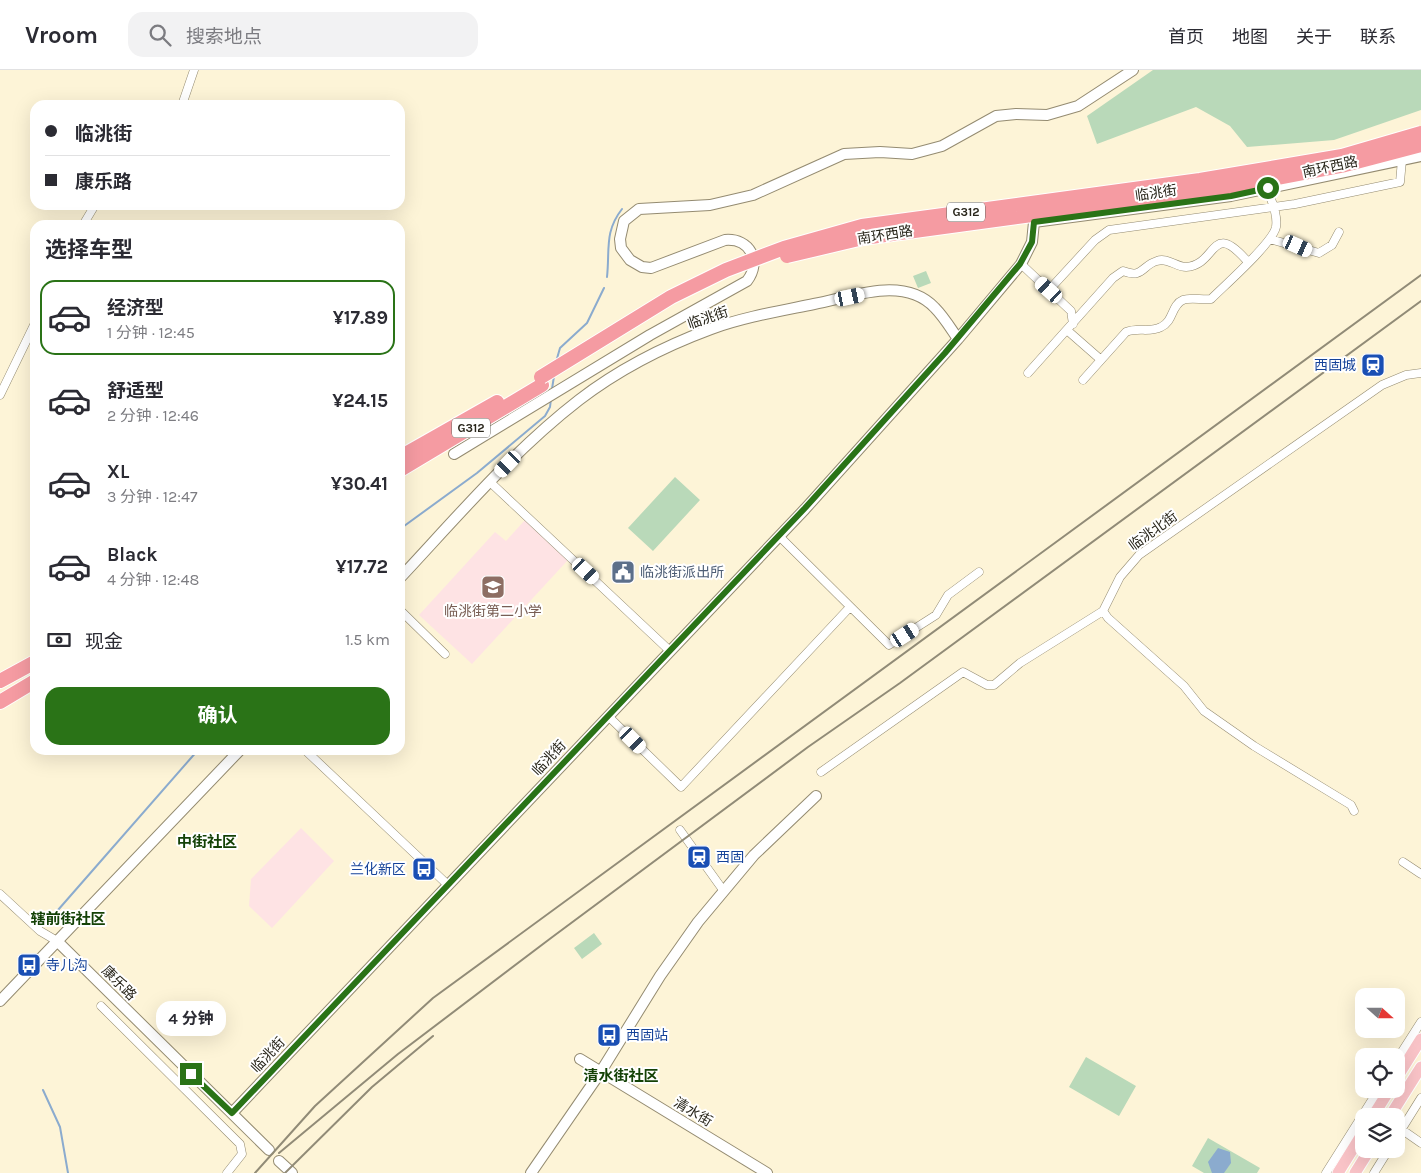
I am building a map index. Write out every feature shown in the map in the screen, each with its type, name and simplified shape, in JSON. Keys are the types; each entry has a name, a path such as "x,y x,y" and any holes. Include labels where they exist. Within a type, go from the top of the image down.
{"highway":[{"name":"南环西路","path":"405,467 671,298 726,270 784,248 862,226 1219,176 1342,156 1421,133"},
{"name":"南环西路","path":"405,454 682,302 729,278 789,256 863,238 1203,192 1345,166 1421,145"},
{"path":"0,681 30,665"},
{"path":"0,702 30,684"}],"main road":[{"path":"1405,1065 1421,1040"},
{"path":"1395,1108 1421,1067"},
{"path":"1338,1173 1355,1146"},
{"path":"1354,1173 1364,1158"}],"street":[{"path":"184,100 194,70"},
{"path":"454,454 574,380 747,281 752,275 754,259 752,252 747,246 732,239 725,240 660,266 642,267 633,263 621,248 620,239 624,221 639,209 710,205 753,195 844,154 880,152 912,154 942,146 996,116 1016,114 1046,115 1078,106 1133,70"},
{"name":"临洮街","path":"232,1113 779,536 958,339 1020,264 1032,242 1034,222 1222,197 1421,156"},
{"path":"1049,290 1095,240 1109,230 1196,219 1272,205 1295,204 1400,182 1402,160"},
{"path":"1083,380 1126,332 1134,329 1157,329 1164,326 1170,320 1180,301 1210,299 1248,262 1270,239 1276,227 1268,188"},
{"path":"1030,194 1034,222"},
{"path":"1270,239 1319,253 1332,245 1338,232"},
{"path":"1028,373 1068,331 1113,278 1123,271 1140,273 1153,262 1161,260 1178,266 1195,265 1216,246 1225,243 1234,246 1248,262"},
{"path":"1020,264 1071,311 1073,324"},
{"name":"临洮街","path":"405,573 490,482 579,400 643,358 712,328 776,312 884,290 903,290 920,296 935,308 958,339"},
{"path":"1068,331 1100,359"},
{"path":"0,395 30,333"},
{"name":"临洮北街","path":"1103,611 1120,576 1140,555 1382,385 1406,375 1421,373"},
{"path":"490,482 670,650"},
{"path":"779,536 889,646 936,615 948,595 979,572"},
{"path":"608,716 681,788 850,607"},
{"path":"821,772 963,672 987,685 994,685 1020,664 1103,611 1108,618 1184,686 1204,711 1254,746 1350,805 1354,811"},
{"path":"405,615 445,654"},
{"path":"0,1001 235,755"},
{"path":"310,755 448,885"},
{"path":"531,1173 600,1073 660,976 722,890 754,855 816,796"},
{"path":"680,830 722,890"},
{"path":"1403,862 1421,874"},
{"path":"0,894 40,931 57,941"},
{"name":"康乐路","path":"57,941 269,1150"},
{"path":"101,1006 240,1144 242,1154 227,1173"},
{"path":"1405,1048 1421,1022"},
{"name":"清水街","path":"580,1059 600,1073 767,1173"},
{"path":"1326,1173 1373,1098"},
{"path":"1405,1123 1421,1098"},
{"path":"1405,1132 1421,1142"},
{"path":"1374,1173 1383,1158"},
{"path":"279,1161 292,1173"}],"shaded area":[{"name":"临洮街第二小学","path":"525,520 568,560 472,664 419,615 495,532 506,541"},
{"path":"301,828 334,861 272,928 249,906 251,879"}],"green space":[{"path":"1153,70 1421,70 1421,110 1334,140 1247,147 1230,126 1196,107 1097,144 1087,116"},
{"path":"926,271 931,283 918,288 913,276"},
{"path":"675,477 700,500 653,551 628,528"},
{"path":"594,933 602,944 582,959 574,948"},
{"path":"1086,1057 1136,1086 1119,1116 1069,1087"},
{"path":"1208,1138 1260,1168 1257,1173 1204,1173 1192,1166"}],"water":[{"path":"1218,1148 1230,1152 1231,1163 1224,1173 1212,1173 1208,1162"}],"waterway":[{"path":"607,277 610,234 616,217 622,209"},
{"path":"556,362 560,348 587,323 604,288"},
{"path":"552,389 554,376"},
{"path":"405,525 477,473 545,416 550,407 551,399"},
{"path":"58,910 194,755"},
{"path":"43,1090 60,1127 68,1173"}],"railway":[{"path":"255,1173 315,1106 433,998 1421,275"},
{"path":"279,1153 398,1054 551,938 808,747 900,683 1421,301"},
{"path":"285,1173 372,1087 433,1036"}],"place":[{"name":"西固城","path":"1373,365"},
{"name":"临洮街派出所","path":"623,572"},
{"name":"临洮街第二小学","path":"493,587"},
{"name":"西固","path":"699,857"},
{"name":"兰化新区","path":"424,869"},
{"name":"寺儿沟","path":"29,965"},
{"name":"西固站","path":"609,1035"}],"district":[{"name":"中街社区","path":"207,842"},
{"name":"辖前街社区","path":"68,919"},
{"name":"清水街社区","path":"621,1076"}],"route":[{"path":"191,1074 232,1113 805,508 958,339 1020,264 1032,242 1034,222 1092,216 1231,196 1268,188"}]}
